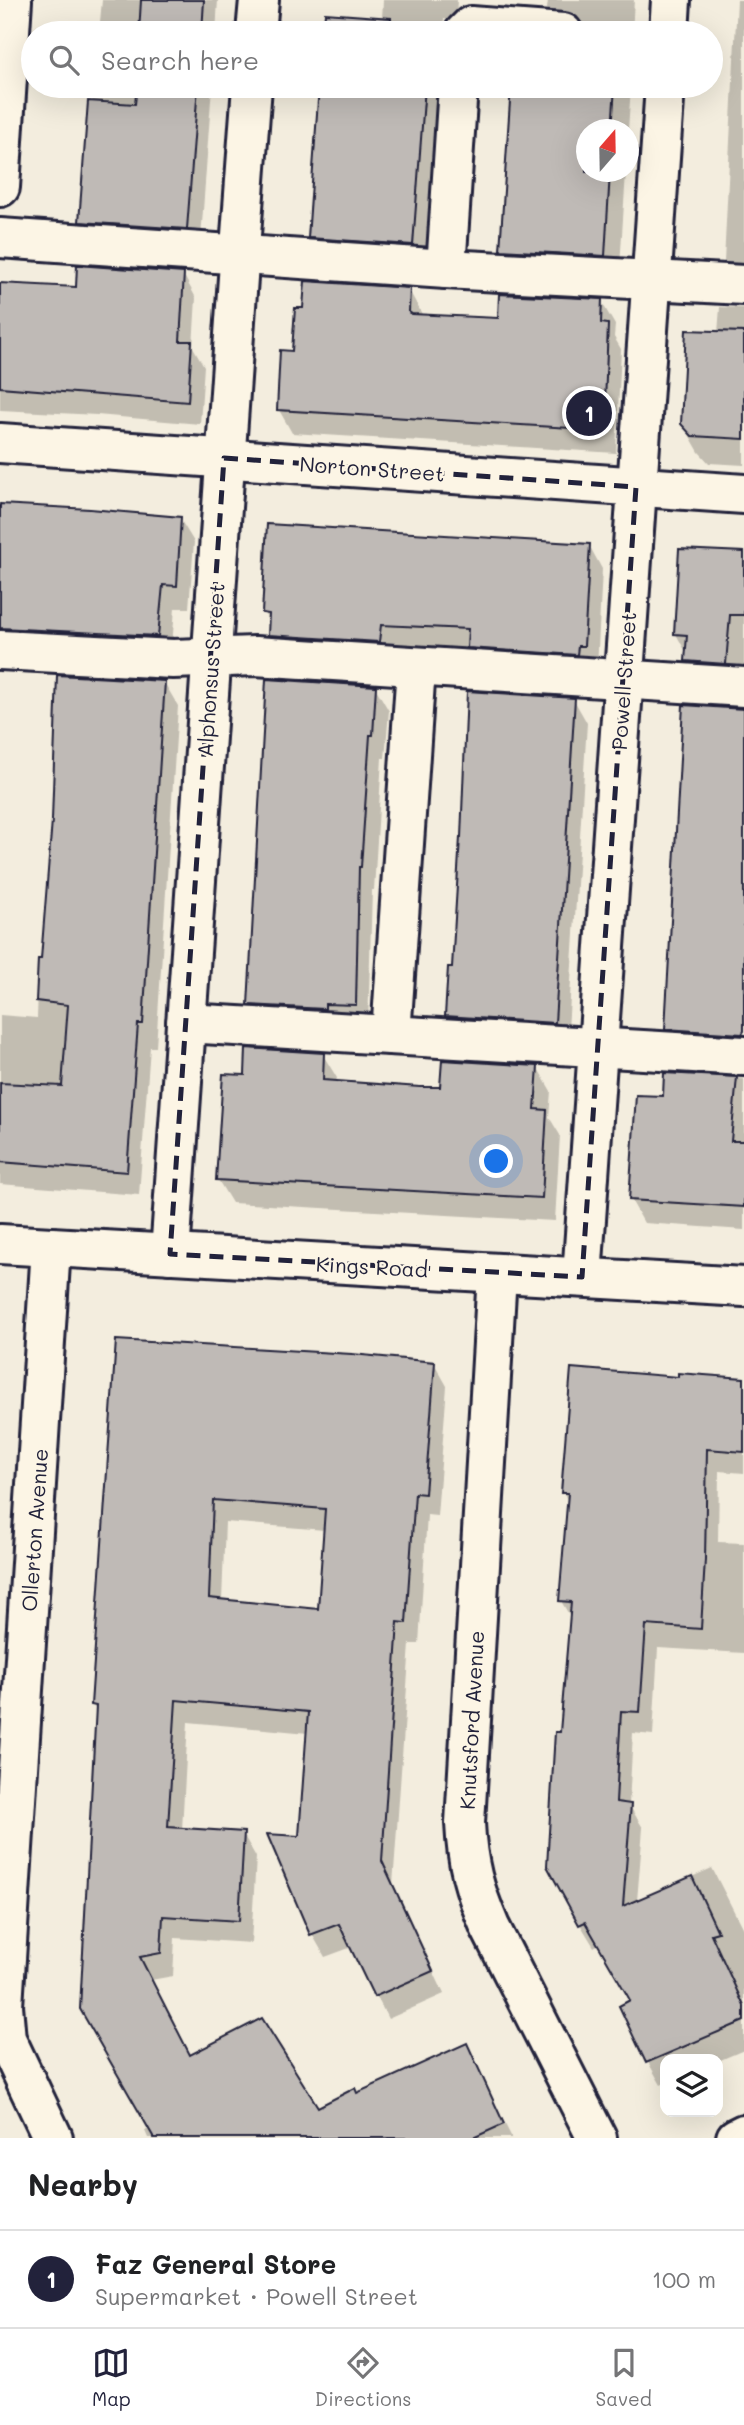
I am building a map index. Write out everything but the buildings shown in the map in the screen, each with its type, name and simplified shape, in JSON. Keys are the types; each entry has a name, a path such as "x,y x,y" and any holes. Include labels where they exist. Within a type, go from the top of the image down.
{"street":[{"path":"0,187 12,0"},
{"path":"257,21 258,0"},
{"path":"670,21 671,0"},
{"name":"Alphonsus Street","path":"170,1254 251,98"},
{"path":"446,269 457,98"},
{"name":"Powell Street","path":"582,1277 664,98"},
{"path":"0,237 239,256 744,285"},
{"name":"Norton Street","path":"0,443 744,494"},
{"path":"0,650 173,659 255,656 744,687"},
{"path":"391,1035 416,667"},
{"path":"186,1023 744,1056"},
{"name":"Kings Road","path":"0,1244 744,1287"},
{"name":"Ollerton Avenue","path":"51,1247 3,2006 6,2039 53,2138"},
{"name":"Knutsford Avenue","path":"497,1274 465,1823 467,1862 476,1894 490,1927 597,2138"},
{"path":"736,2138 744,2134"}],"highlighted area":[{"path":"224,458 636,487 582,1277 170,1254"}],"place":[{"name":"Faz General Store","path":"589,413"}]}
